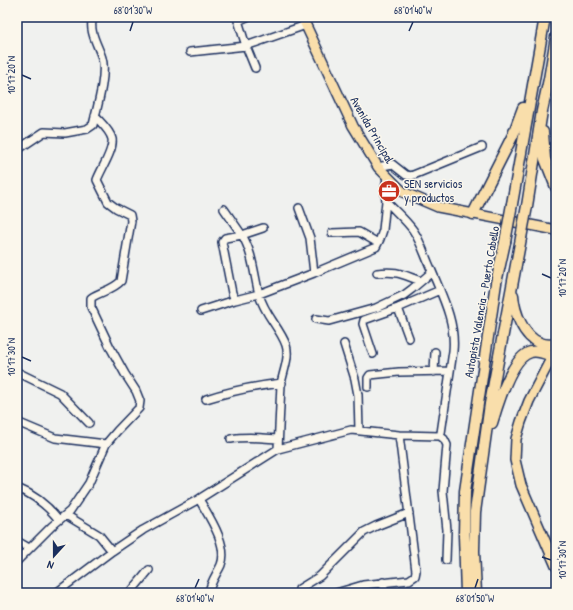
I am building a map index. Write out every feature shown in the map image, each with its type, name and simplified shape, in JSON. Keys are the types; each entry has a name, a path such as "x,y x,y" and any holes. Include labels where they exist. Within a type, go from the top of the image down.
{"highway":[{"name":"Autopista Valencia - Puerto Cabello","path":"466,593 464,535 465,491 495,291 545,17"},
{"path":"476,593 474,512 490,404 527,206 542,111 556,37"},
{"path":"472,211 513,135 536,68"},
{"path":"542,111 545,159 556,187"},
{"path":"514,277 514,302 522,325 531,337 538,342 547,345 556,344"},
{"path":"484,446 508,381 517,363 526,354 532,352 554,352"}],"main road":[{"name":"Avenida Principal","path":"304,21 354,126 378,167 403,192 438,207 472,211 556,230"},
{"path":"554,352 529,401 521,422 516,440 514,460 521,485 556,566"}],"street":[{"path":"17,150 44,132 65,133 87,129 93,125 104,75 103,60 91,28 93,17"},
{"path":"247,17 237,19 246,46 256,68"},
{"path":"190,52 246,46 304,21"},
{"path":"17,561 52,526 66,515 89,483 106,444 139,408 140,401 136,391 110,347 91,307 91,298 98,292 116,286 120,281 132,221 130,215 108,202 97,180 109,153 112,139 105,127 95,116"},
{"path":"378,167 392,164 406,175 411,176 482,147"},
{"path":"201,312 235,300 259,294 376,247 383,230 386,201 384,190 387,177"},
{"path":"386,201 413,230 440,290 450,317 454,338 440,436"},
{"path":"299,208 310,238 314,273"},
{"path":"224,209 247,244 259,294 267,314 284,341 286,347 278,449"},
{"path":"235,300 232,293 222,242 225,238 242,235 263,228"},
{"path":"332,233 359,232 378,243"},
{"path":"378,273 388,271 398,272 421,281"},
{"path":"316,319 329,321 376,308 412,290 432,272"},
{"path":"373,354 363,322 368,318 398,308 440,290"},
{"path":"398,308 409,338"},
{"path":"344,344 355,379 358,395 359,430"},
{"path":"434,372 435,352"},
{"path":"368,387 368,378 370,374 450,371"},
{"path":"17,372 60,393 89,423"},
{"path":"206,399 229,392 282,383"},
{"path":"17,422 55,438 106,444"},
{"path":"56,593 143,530 199,499 278,449 351,430 440,436 444,439 447,445 443,491 447,530 446,560"},
{"path":"336,593 363,585 409,580 415,576 416,571 399,434"},
{"path":"231,439 246,436 278,439"},
{"path":"17,488 41,501 59,520"},
{"path":"199,499 218,535 223,553 222,564 216,574 209,593"},
{"path":"299,593 299,589 320,576 364,532 409,513"},
{"path":"66,515 98,535 112,551"},
{"path":"17,541 29,548"},
{"path":"130,593 149,570"},
{"path":"382,582 385,593"}],"place":[{"name":"SEN servicios y productos","path":"389,191"}]}
